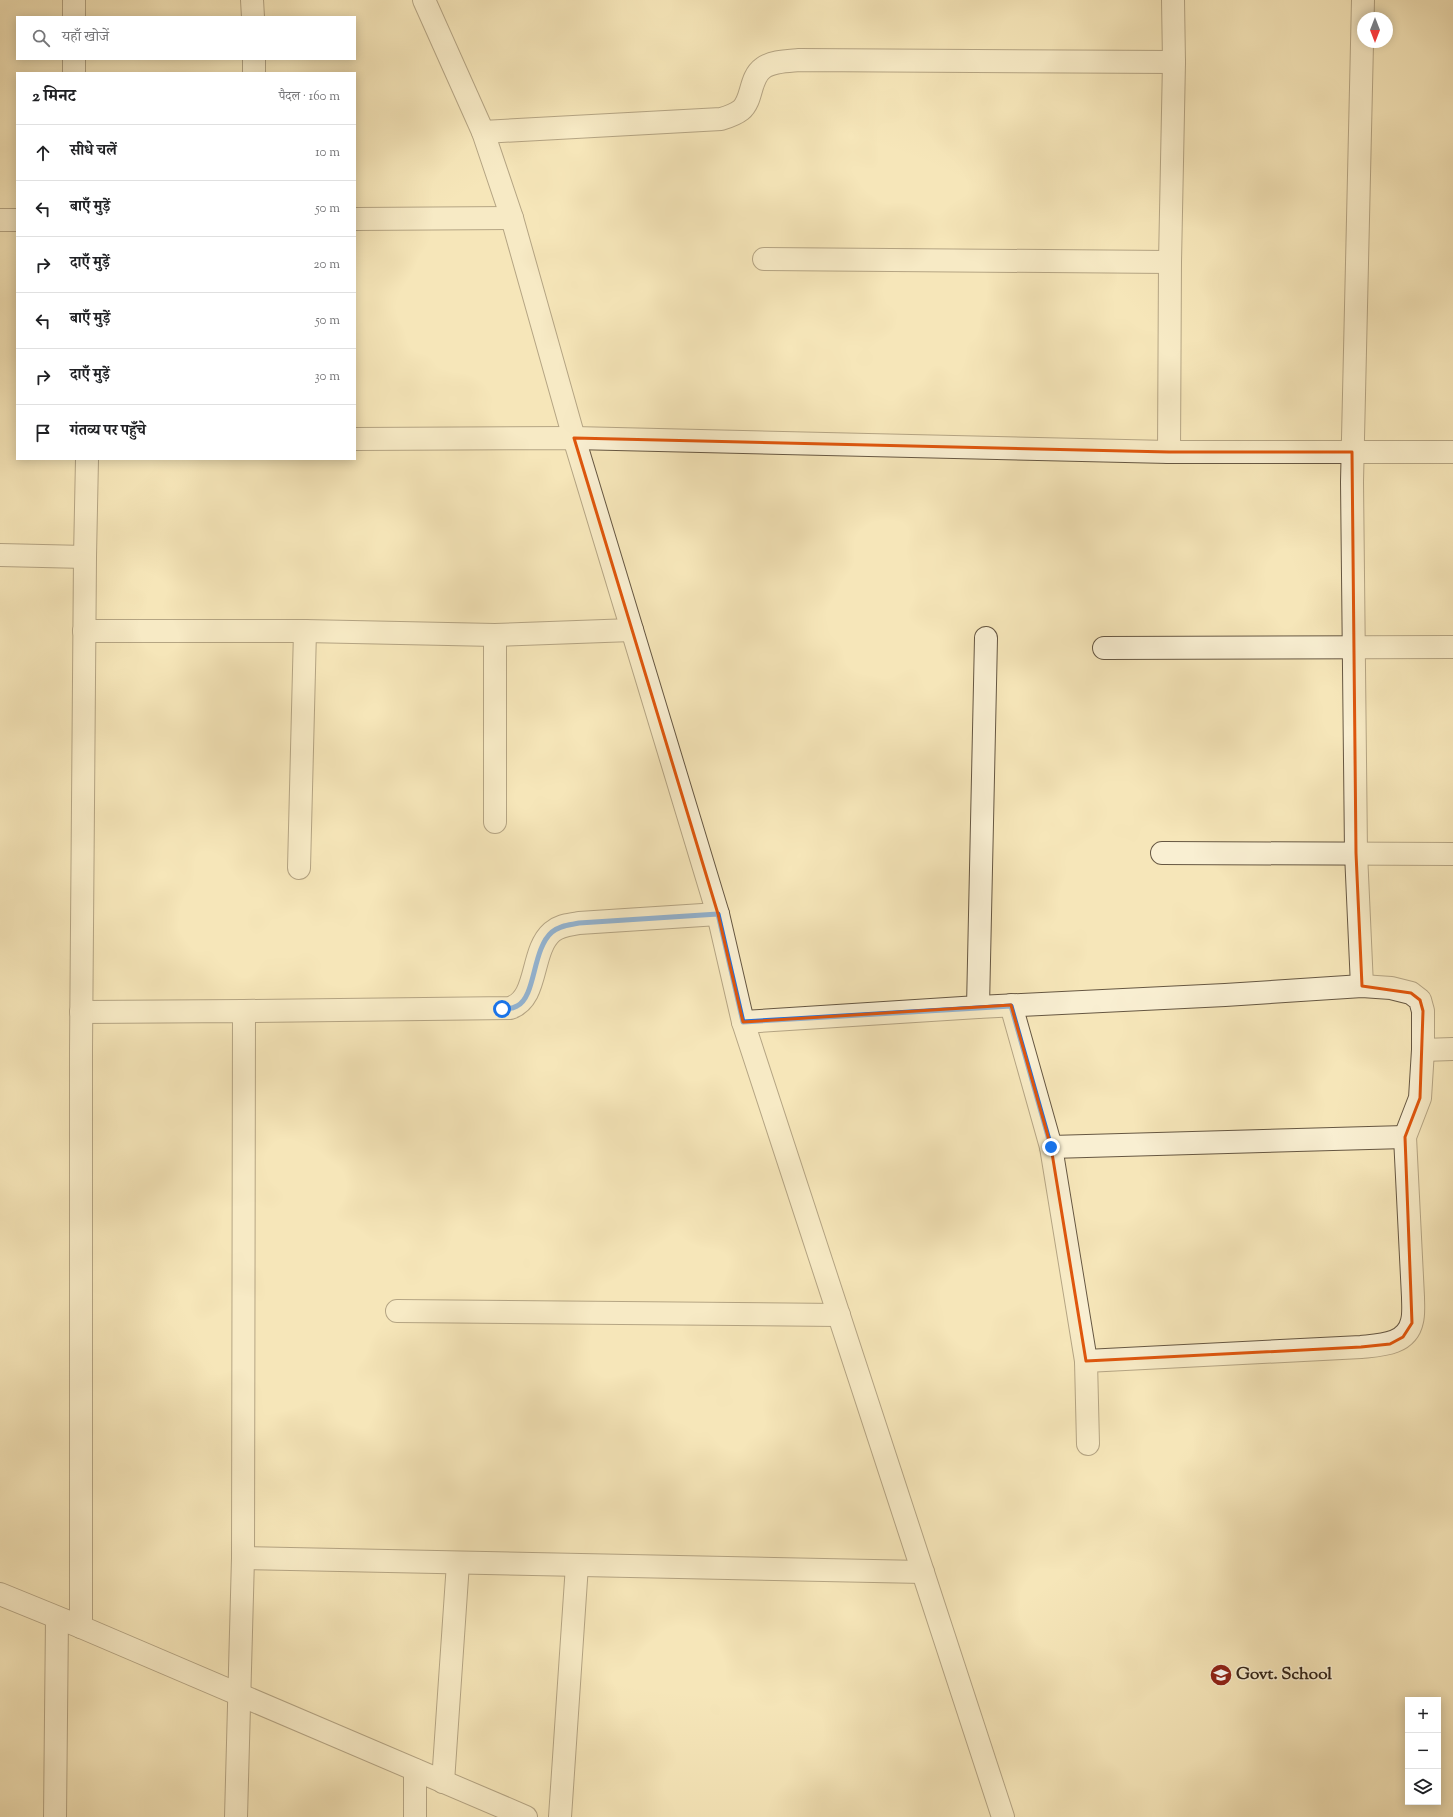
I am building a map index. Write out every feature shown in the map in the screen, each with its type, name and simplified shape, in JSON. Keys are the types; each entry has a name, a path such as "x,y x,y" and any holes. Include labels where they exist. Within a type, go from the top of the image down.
{"street":[{"path":"74,0 74,16"},
{"path":"252,0 253,16"},
{"path":"424,0 483,132 512,218 574,438 718,914 743,1022 1003,1817"},
{"path":"1168,452 1174,62 1173,0"},
{"path":"1362,986 1356,853 1352,452 1363,0"},
{"path":"74,60 74,72"},
{"path":"254,60 254,72"},
{"path":"483,132 721,119 742,109 754,80 762,68 777,63 799,60 1174,62"},
{"path":"356,219 512,218"},
{"path":"0,220 16,220"},
{"path":"764,259 1170,262"},
{"path":"356,439 574,438 1168,452 1453,452"},
{"path":"81,1627 81,1012 87,460"},
{"path":"0,555 85,557"},
{"path":"84,631 305,631 495,635 632,630"},
{"path":"299,868 305,631"},
{"path":"495,635 495,822"},
{"path":"978,1007 986,638"},
{"path":"1104,648 1453,647"},
{"path":"1162,853 1453,854"},
{"path":"81,1012 510,1008 518,1006 525,998 540,950 553,931 561,926 579,923 718,914"},
{"path":"743,1022 978,1007 1225,995 1362,986 1391,988 1411,993 1420,1000 1423,1011 1423,1050 1420,1098 1405,1137 1413,1297 1412,1323 1403,1337 1390,1344 1361,1347 1086,1361"},
{"path":"1011,1006 1051,1147 1086,1361 1088,1444"},
{"path":"236,1817 243,1558 244,1011"},
{"path":"1423,1050 1453,1049"},
{"path":"1051,1147 1405,1137"},
{"path":"397,1311 839,1315"},
{"path":"243,1558 923,1572"},
{"path":"443,1782 458,1563"},
{"path":"560,1817 576,1565"},
{"path":"0,1594 81,1627 239,1696 526,1817"},
{"path":"55,1817 57,1618"},
{"path":"415,1770 415,1817"}],"highlighted area":[{"path":"574,438 1169,452 1352,452 1356,853 1362,986 1411,993 1420,1000 1423,1011 1420,1098 1405,1137 1412,1323 1403,1337 1390,1344 1361,1347 1086,1361 1051,1147 1011,1005 743,1022 718,914"}],"place":[{"name":"Govt. School","path":"1221,1675"}],"route":[{"path":"502,1009 518,1006 525,998 540,950 553,931 561,926 579,923 718,914 743,1022 1011,1006 1051,1147"}]}
